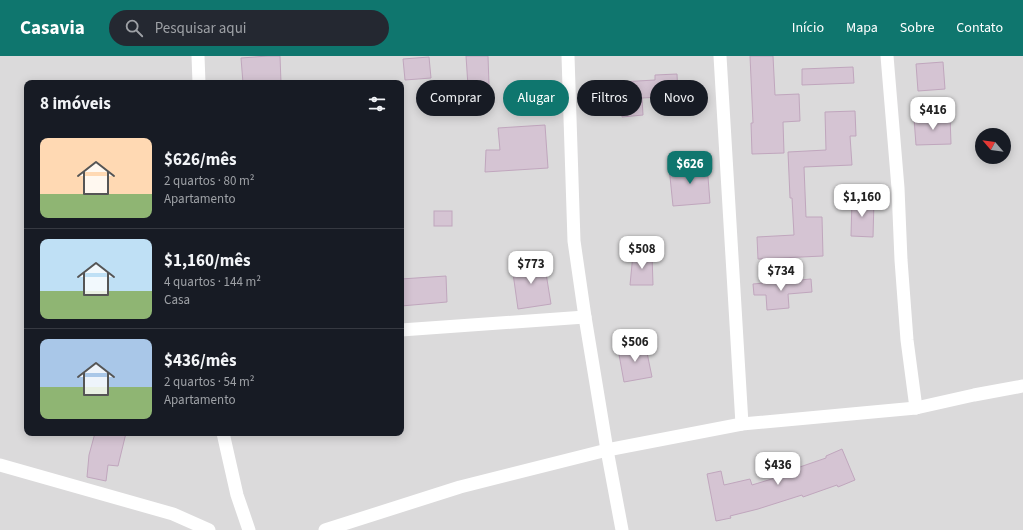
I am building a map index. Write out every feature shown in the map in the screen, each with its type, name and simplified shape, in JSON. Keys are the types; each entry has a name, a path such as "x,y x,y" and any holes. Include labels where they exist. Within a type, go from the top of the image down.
{"street":[{"path":"198,56 199,80"},
{"path":"568,56 574,241 607,450 622,530"},
{"path":"720,56 742,424"},
{"path":"887,56 898,188 901,260 907,340 916,408"},
{"path":"404,330 585,317"},
{"path":"325,530 460,487 607,450 742,424 916,408 1023,386"},
{"path":"224,436 237,495 249,530"},
{"path":"0,466 173,514 209,530"}],"shaded area":[{"path":"0,56 1023,56 1023,530 0,530"}],"building":[{"path":"280,56 281,80 243,80 241,58"},
{"path":"466,56 488,56 489,80 468,80"},
{"path":"750,56 773,56 775,95 799,94 800,121 783,122 784,153 752,154 751,123 753,123"},
{"path":"429,57 431,78 405,80 403,59"},
{"path":"943,62 945,89 918,91 916,64"},
{"path":"853,67 854,83 802,85 802,69"},
{"path":"677,74 677,80 655,80 655,75"},
{"path":"650,80 650,98 642,98 642,81"},
{"path":"855,111 856,136 850,136 852,165 804,167 806,217 822,217 823,256 758,259 757,237 794,235 792,198 790,198 788,152 826,150 825,112"},
{"path":"950,116 951,144 916,145 914,118"},
{"path":"545,125 548,168 485,172 486,150 500,150 498,128"},
{"path":"707,164 710,203 673,206 669,167"},
{"path":"852,199 874,200 873,237 851,236"},
{"path":"434,211 452,211 452,226 434,226"},
{"path":"633,254 652,254 653,285 630,285"},
{"path":"544,261 551,304 518,309 512,266"},
{"path":"446,276 447,302 404,306 404,279"},
{"path":"811,279 812,292 788,294 789,308 767,310 766,295 754,295 753,284"},
{"path":"645,343 652,377 624,382 618,349"},
{"path":"94,436 125,436 118,466 108,465 106,481 87,477 89,455"},
{"path":"842,449 855,480 838,487 837,485 803,497 802,495 730,516 731,518 716,521 707,474 721,471 724,485 750,479 752,485 795,472 794,469 826,458 826,456"}]}
